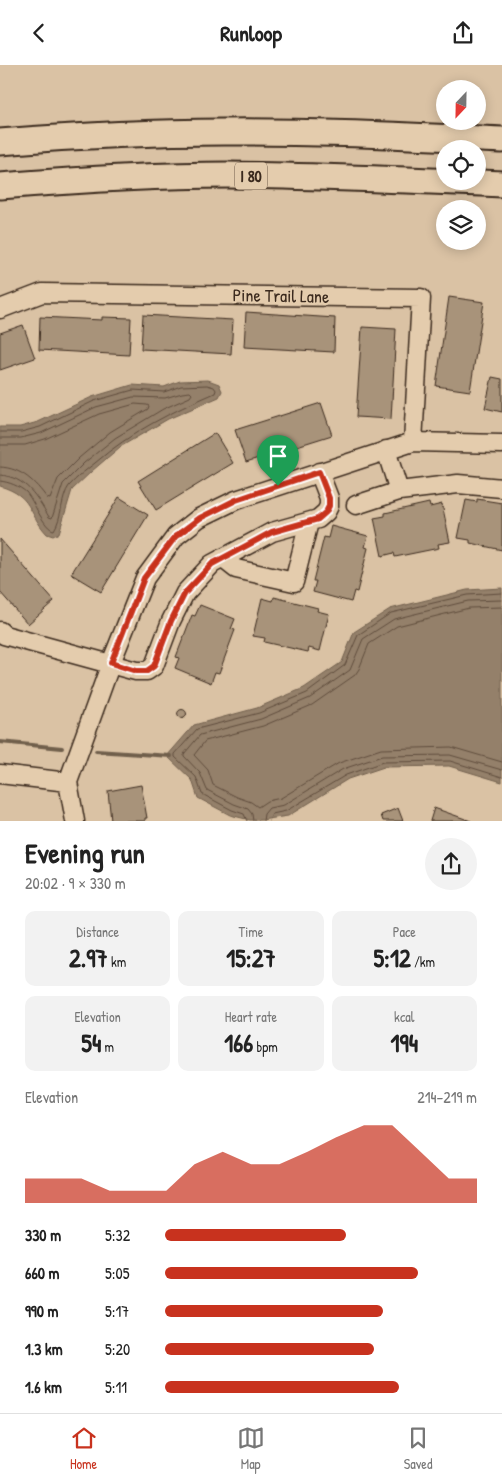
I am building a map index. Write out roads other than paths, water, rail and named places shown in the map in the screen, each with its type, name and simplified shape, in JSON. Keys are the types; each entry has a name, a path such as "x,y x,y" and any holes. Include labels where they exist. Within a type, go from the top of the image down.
{"highway":[{"path":"0,142 63,137 226,132 333,133 502,140"},
{"name":"I 80","path":"0,186 65,181 226,175 502,184"}],"street":[{"name":"Pine Trail Lane","path":"0,309 42,293 421,298 413,441"},
{"path":"75,821 68,782 144,578 176,536 200,518 236,500 413,441 502,444"},
{"path":"386,450 399,491"},
{"path":"0,631 4,635 136,671 147,671 154,666 171,621 185,593 212,564 272,532 318,519 326,512 329,506 329,498 319,472"},
{"path":"356,505 399,491 458,484 502,488"},
{"path":"222,558 236,569 294,582 309,522"},
{"path":"0,774 68,782"}],"water":[{"path":"208,380 219,384 222,391 219,397 168,419 120,447 72,490 59,533 53,536 47,534 24,500 11,490 0,486 0,427 20,427 38,422 92,397 132,385 164,387 180,381"},
{"path":"502,588 502,782 449,766 384,767 348,779 288,816 250,820 230,815 198,798 192,780 167,756 194,725 257,708 304,688 342,662 354,632 390,609 467,590"}],"waterway":[{"path":"0,742 62,748"},
{"path":"96,751 171,756"}]}
